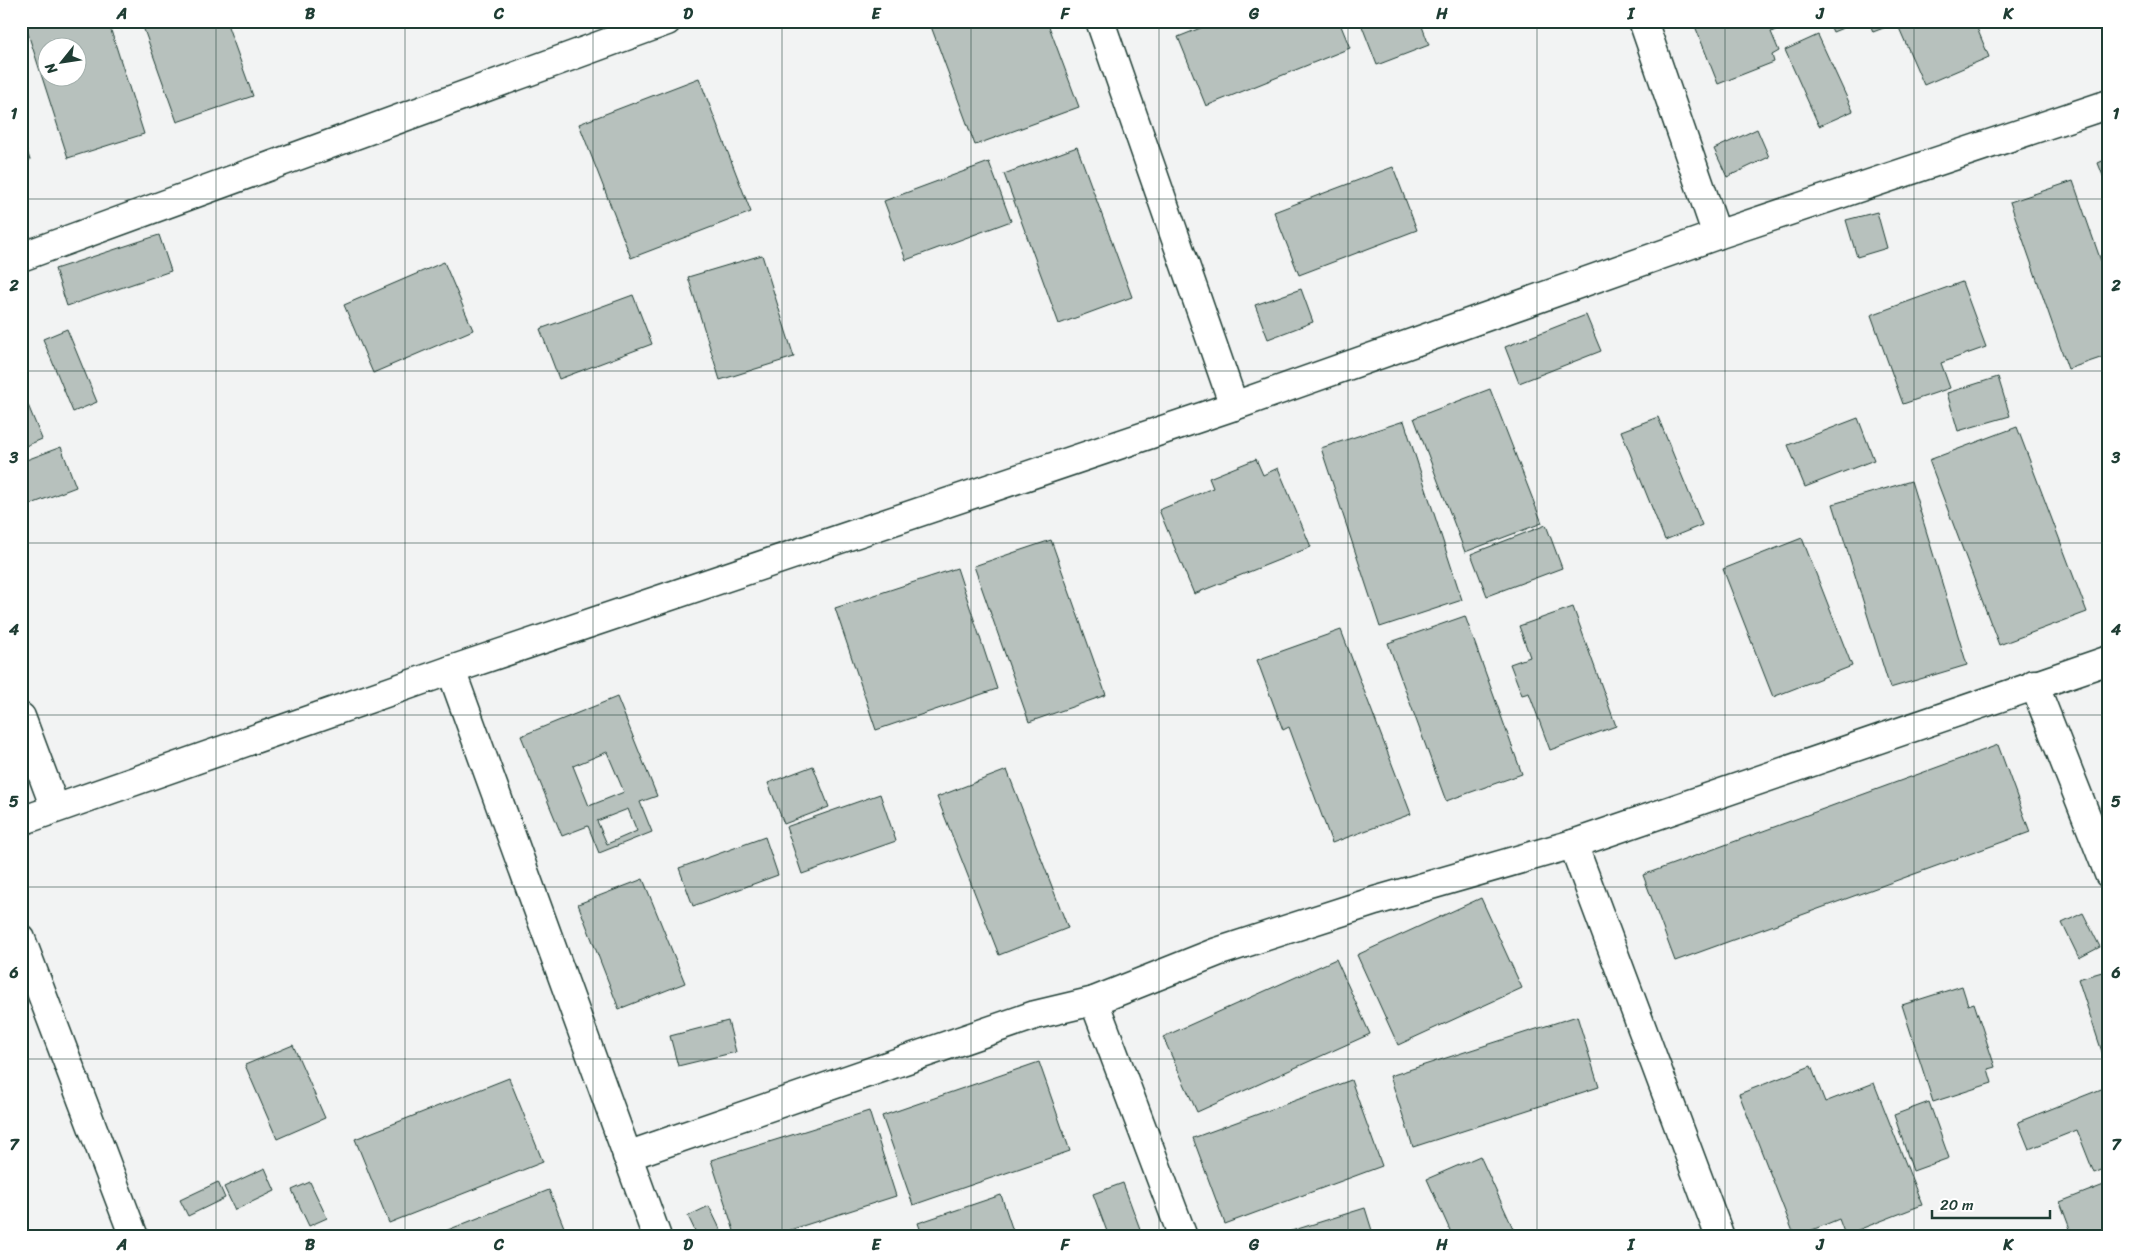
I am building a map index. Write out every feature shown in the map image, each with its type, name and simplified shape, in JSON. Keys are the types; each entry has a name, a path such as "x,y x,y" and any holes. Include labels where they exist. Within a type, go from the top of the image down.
{"street":[{"path":"21,256 667,21"},
{"path":"1100,21 1234,406"},
{"path":"1643,21 1717,236"},
{"path":"21,821 451,670 1234,406 1717,236 2109,104"},
{"path":"627,1156 1035,1015 1094,1000 1216,952 1374,901 1573,844 2034,684 2109,660"},
{"path":"451,670 657,1237"},
{"path":"2034,684 2109,874"},
{"path":"21,717 55,808"},
{"path":"1573,844 1720,1237"},
{"path":"21,939 134,1237"},
{"path":"1094,1000 1183,1237"}],"building":[{"path":"24,21 108,21 144,134 68,158 46,88 88,88 88,38 38,38 38,65"},
{"path":"141,21 226,21 253,96 177,122"},
{"path":"929,21 1047,21 1079,107 975,145"},
{"path":"1218,21 1339,21 1350,48 1206,106 1178,37"},
{"path":"1360,21 1420,21 1429,45 1377,65"},
{"path":"1693,21 1777,21 1780,28 1771,32 1779,51 1772,55 1774,62 1718,84"},
{"path":"1828,21 1860,21 1833,32"},
{"path":"1869,21 1883,21 1886,27 1873,32"},
{"path":"1896,21 1974,21 1989,57 1924,85"},
{"path":"1818,35 1853,111 1819,126 1785,50"},
{"path":"699,78 751,212 631,258 579,124"},
{"path":"1757,129 1769,157 1727,177 1714,149"},
{"path":"21,133 30,160 21,163"},
{"path":"1077,147 1132,297 1059,324 1004,174"},
{"path":"2109,158 2109,191 2098,163"},
{"path":"989,162 1011,221 906,260 884,201"},
{"path":"1393,167 1417,230 1299,275 1274,212"},
{"path":"2073,181 2109,284 2109,355 2068,369 2010,202"},
{"path":"1877,212 1887,248 1857,257 1846,220"},
{"path":"159,235 171,271 67,306 55,269"},
{"path":"762,255 794,357 720,380 688,277"},
{"path":"444,262 473,330 373,373 344,305"},
{"path":"1962,282 1986,347 1941,363 1950,388 1903,404 1871,315"},
{"path":"1301,289 1313,322 1268,339 1255,305"},
{"path":"633,295 652,344 559,379 540,329"},
{"path":"1586,315 1601,351 1519,383 1505,347"},
{"path":"67,329 97,402 73,412 43,339"},
{"path":"1998,377 2010,416 1958,431 1947,393"},
{"path":"21,388 42,439 21,448"},
{"path":"1490,389 1542,523 1465,552 1414,418"},
{"path":"1658,417 1702,525 1665,540 1621,431"},
{"path":"1858,418 1874,460 1805,487 1788,445"},
{"path":"1404,421 1462,600 1380,627 1321,448"},
{"path":"2017,427 2087,612 1999,645 1929,460"},
{"path":"61,447 76,487 21,508 21,462"},
{"path":"1256,459 1263,475 1278,468 1311,547 1194,594 1159,510 1213,488 1209,478"},
{"path":"1911,481 1967,665 1890,688 1833,504"},
{"path":"1546,525 1562,568 1487,596 1471,554"},
{"path":"1802,538 1852,666 1773,697 1723,569"},
{"path":"1051,540 1106,695 1029,722 974,566"},
{"path":"957,568 997,689 876,730 835,608"},
{"path":"1573,607 1616,726 1550,750 1529,693 1522,695 1510,664 1530,657 1519,626"},
{"path":"1465,616 1522,774 1446,801 1388,643"},
{"path":"1341,630 1411,814 1332,843 1289,727 1283,730 1257,660"},
{"path":"617,697 657,796 640,802 652,832 599,853 588,826 562,836 521,736","holes":["607,752 624,792 589,806 573,766","628,809 637,831 607,844 597,821"]},
{"path":"1998,745 2030,832 1675,961 1643,875"},
{"path":"813,766 829,807 784,824 768,783"},
{"path":"1007,770 1068,928 999,955 937,797"},
{"path":"880,794 896,841 802,874 786,827"},
{"path":"765,837 778,875 693,906 679,868"},
{"path":"643,879 685,983 619,1009 578,904"},
{"path":"1481,898 1522,988 1398,1045 1357,955"},
{"path":"2083,913 2100,947 2079,958 2062,923"},
{"path":"1336,959 1370,1034 1197,1112 1163,1037"},
{"path":"2109,970 2109,1060 2105,1061 2078,979"},
{"path":"1962,986 1968,1005 1974,1003 1995,1067 1988,1069 1992,1083 1933,1102 1902,1005"},
{"path":"1577,1016 1599,1087 1413,1147 1390,1076"},
{"path":"728,1021 736,1052 678,1066 670,1036"},
{"path":"293,1045 325,1118 277,1139 245,1065"},
{"path":"1039,1062 1070,1151 913,1205 882,1116"},
{"path":"1811,1066 1825,1102 1874,1083 1922,1205 1845,1235 1839,1219 1795,1237 1739,1094"},
{"path":"509,1078 543,1162 389,1223 355,1139"},
{"path":"1351,1080 1382,1166 1225,1224 1193,1138"},
{"path":"2109,1086 2109,1167 2094,1173 2077,1130 2029,1149 2018,1122"},
{"path":"1929,1102 1949,1158 1913,1171 1894,1115"},
{"path":"869,1111 896,1196 768,1237 736,1237 711,1160"},
{"path":"1480,1156 1517,1237 1453,1237 1427,1179"},
{"path":"265,1168 275,1191 235,1210 224,1187"},
{"path":"218,1182 225,1198 188,1216 180,1200"},
{"path":"310,1182 327,1218 309,1226 292,1190"},
{"path":"1123,1183 1143,1237 1109,1237 1093,1194"},
{"path":"2109,1183 2109,1237 2073,1237 2060,1202"},
{"path":"549,1190 568,1237 430,1237"},
{"path":"1001,1195 1015,1237 923,1237 918,1223"},
{"path":"709,1206 721,1231 710,1237 698,1237 688,1216"},
{"path":"1365,1208 1374,1237 1272,1237"},
{"path":"205,1230 209,1237 190,1237"}]}
